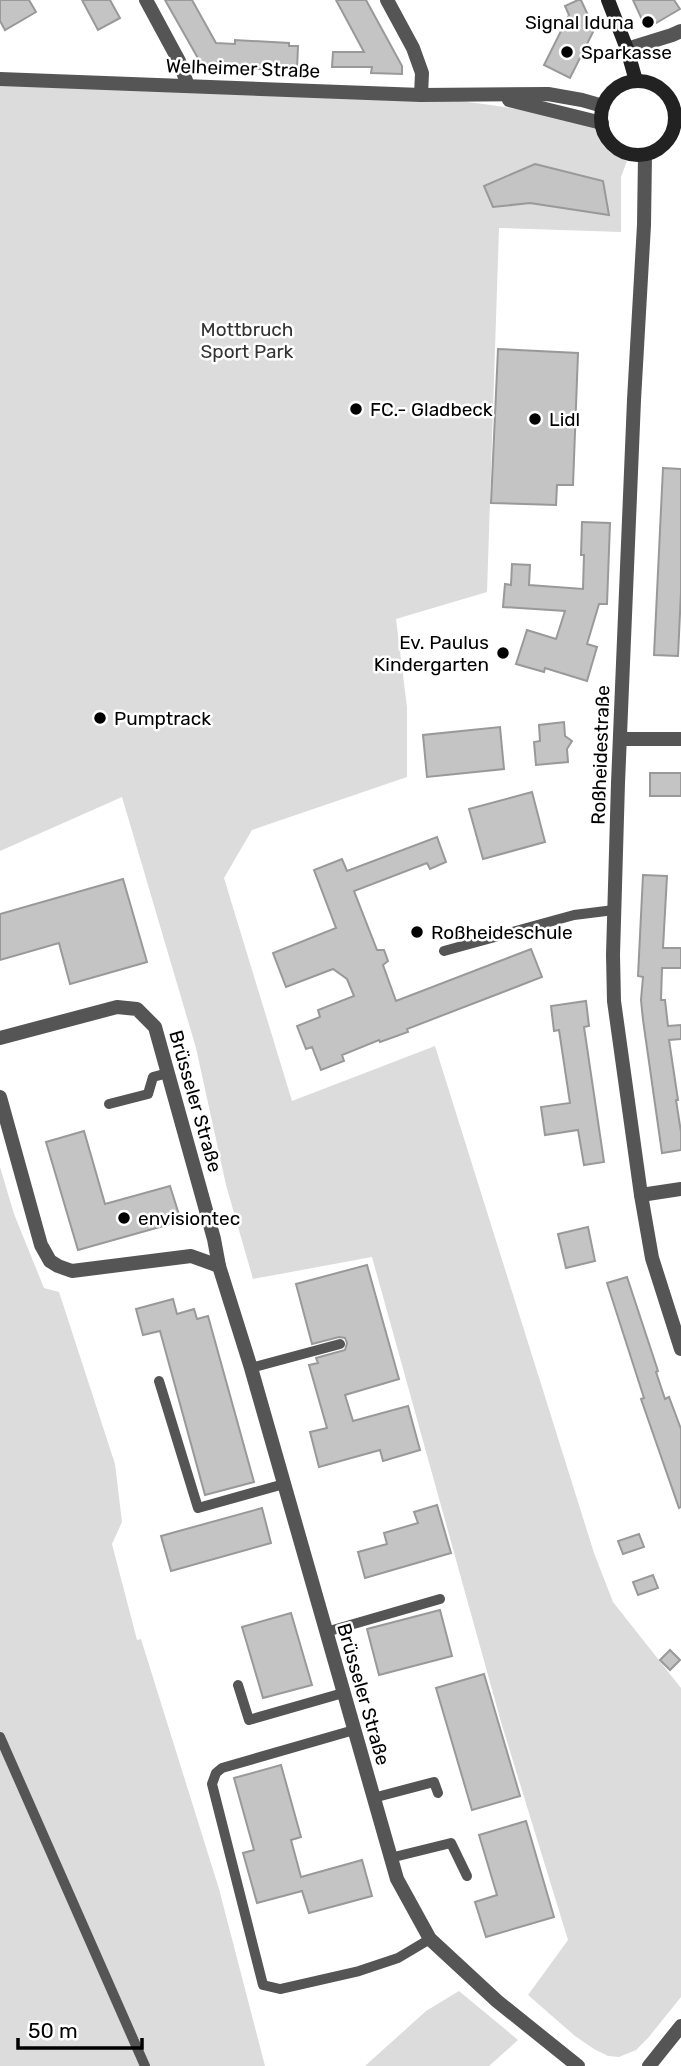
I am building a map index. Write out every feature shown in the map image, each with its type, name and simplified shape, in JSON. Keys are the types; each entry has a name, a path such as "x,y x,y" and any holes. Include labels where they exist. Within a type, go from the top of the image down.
{"main road":[{"path":"608,0 636,81"},
{"path":"636,81 649,83 664,91 678,123 664,145 645,155 620,150 607,139 602,124 603,106 607,99 620,86 636,81"}],"street":[{"path":"146,0 179,61 188,86"},
{"path":"387,0 413,48 422,73 421,95"},
{"path":"627,49 681,31"},
{"name":"Welheimer Straße","path":"0,79 421,95 548,94 603,106"},
{"name":"Welheimer Straße","path":"484,94 602,124"},
{"name":"Roßheidestraße","path":"645,155 620,739 614,1001 652,1258 681,1349"},
{"path":"620,739 681,739"},
{"name":"Brüsseler Straße","path":"0,1038 117,1007 137,1009 155,1027 214,1239 219,1266 251,1368 397,1879 430,1939 497,2001 578,2066"},
{"path":"0,1097 34,1223 50,1261 72,1271 191,1256 219,1266"},
{"path":"641,1195 681,1189"},
{"path":"649,2066 681,2026"}],"lane":[{"path":"444,951 574,915 614,910"},
{"path":"109,1104 148,1094 153,1077 168,1073"},
{"path":"251,1368 340,1344"},
{"path":"159,1381 198,1508 284,1484"},
{"path":"326,1632 440,1599"},
{"path":"238,1685 249,1720 343,1693"},
{"path":"354,1730 222,1768 214,1778 212,1784 263,1985 280,1989 359,1971 398,1958 430,1939"},
{"path":"0,1737 145,2066"},
{"path":"373,1798 434,1782 438,1793"},
{"path":"390,1858 451,1843 467,1876"}],"green space":[{"name":"Mottbruch Sport Park","path":"0,82 441,99 538,113 595,126 606,148 627,161 621,177 621,232 499,228 487,592 396,619 407,707 407,777 252,830 224,878 292,1101 435,1046 594,1553 613,1602 681,1688 681,1997 636,2050 619,2057 608,2056 594,2049 528,1995 568,1940 501,1722 372,1257 253,1279 226,1185 196,1048 122,797 0,851"},
{"path":"0,1167 14,1214 44,1288 59,1292 115,1464 122,1522 112,1544 137,1640 141,1639 219,1889 265,2066 0,2066"},
{"path":"459,1991 518,2040 489,2066 365,2066 426,2011"}],"building":[{"path":"0,0 29,0 36,12 5,30 0,21"},
{"path":"82,0 110,0 120,18 98,30"},
{"path":"165,0 192,0 216,43 235,44 235,40 289,43 289,46 298,46 297,70 227,68 227,65 205,64 199,60"},
{"path":"336,0 366,0 402,66 402,74 371,73 372,67 332,67 333,52 364,52"},
{"name":"Sparkasse","path":"581,0 593,26 593,32 570,78 544,65 569,15 565,6"},
{"path":"633,0 674,0 680,9 651,26 644,24"},
{"path":"535,164 603,181 609,215 530,203 493,207 484,186"},
{"name":"Lidl","path":"498,349 578,353 573,485 557,485 556,505 491,503"},
{"path":"663,468 681,469 678,656 654,655"},
{"name":"Ev. Paulus Kindergarten","path":"582,522 610,523 607,604 599,604 587,644 597,647 587,681 545,668 544,672 516,664 527,630 556,639 565,611 503,607 505,584 511,585 512,564 530,565 529,585 583,589"},
{"path":"564,722 565,736 572,741 567,749 568,762 536,765 534,742 540,741 539,725"},
{"path":"500,727 504,769 427,777 423,735"},
{"path":"650,773 681,773 681,796 650,796"},
{"path":"532,792 545,842 483,859 469,809"},
{"path":"437,837 446,862 430,869 427,863 354,891 377,950 384,950 388,961 383,965 396,1001 531,949 542,977 407,1029 408,1032 342,1055 344,1061 321,1070 312,1047 306,1049 297,1026 320,1017 318,1010 354,996 347,979 333,969 286,987 273,953 336,928 314,870 342,859 347,871"},
{"path":"643,875 667,876 663,948 681,948 681,968 662,968 661,1000 665,1000 668,1026 681,1025 681,1039 669,1040 678,1100 681,1150 662,1153 643,1020 643,977 638,976"},
{"path":"123,879 147,962 70,984 59,943 0,960 0,914"},
{"path":"586,1001 589,1026 584,1027 604,1162 584,1165 578,1130 545,1135 541,1107 570,1103 559,1030 554,1031 551,1006"},
{"path":"84,1131 105,1204 170,1186 181,1221 78,1250 46,1142"},
{"path":"588,1227 595,1261 566,1268 558,1234"},
{"path":"367,1265 399,1379 345,1395 353,1421 408,1406 420,1450 383,1461 380,1450 319,1467 310,1432 327,1428 309,1365 318,1363 316,1358 345,1350 347,1343 345,1338 339,1337 312,1344 296,1284"},
{"path":"627,1277 665,1399 669,1397 681,1429 679,1508 641,1399 644,1398 607,1283"},
{"path":"173,1299 177,1314 194,1309 197,1319 208,1316 254,1482 205,1495 160,1331 143,1335 136,1309"},
{"path":"437,1505 451,1553 365,1578 358,1552 387,1544 384,1533 418,1523 414,1512"},
{"path":"262,1508 271,1543 171,1571 161,1536"},
{"path":"639,1534 644,1547 623,1554 618,1541"},
{"path":"653,1575 658,1588 638,1595 633,1582"},
{"path":"440,1610 452,1656 379,1675 367,1629"},
{"path":"291,1613 312,1685 263,1698 242,1627"},
{"path":"670,1650 680,1660 670,1670 660,1660"},
{"path":"484,1674 520,1796 472,1810 436,1688"},
{"path":"281,1765 301,1837 291,1840 301,1877 362,1860 372,1896 309,1913 302,1891 257,1903 243,1853 254,1850 234,1778"},
{"path":"526,1821 554,1917 486,1937 475,1902 497,1895 479,1835"}],"place":[{"name":"Signal Iduna","path":"648,22"},
{"name":"Sparkasse","path":"567,52"},
{"name":"FC.- Gladbeck","path":"356,409"},
{"name":"Lidl","path":"535,419"},
{"name":"Ev. Paulus Kindergarten","path":"503,653"},
{"name":"Pumptrack","path":"100,718"},
{"name":"Roßheideschule","path":"417,932"},
{"name":"envisiontec","path":"124,1218"}]}
